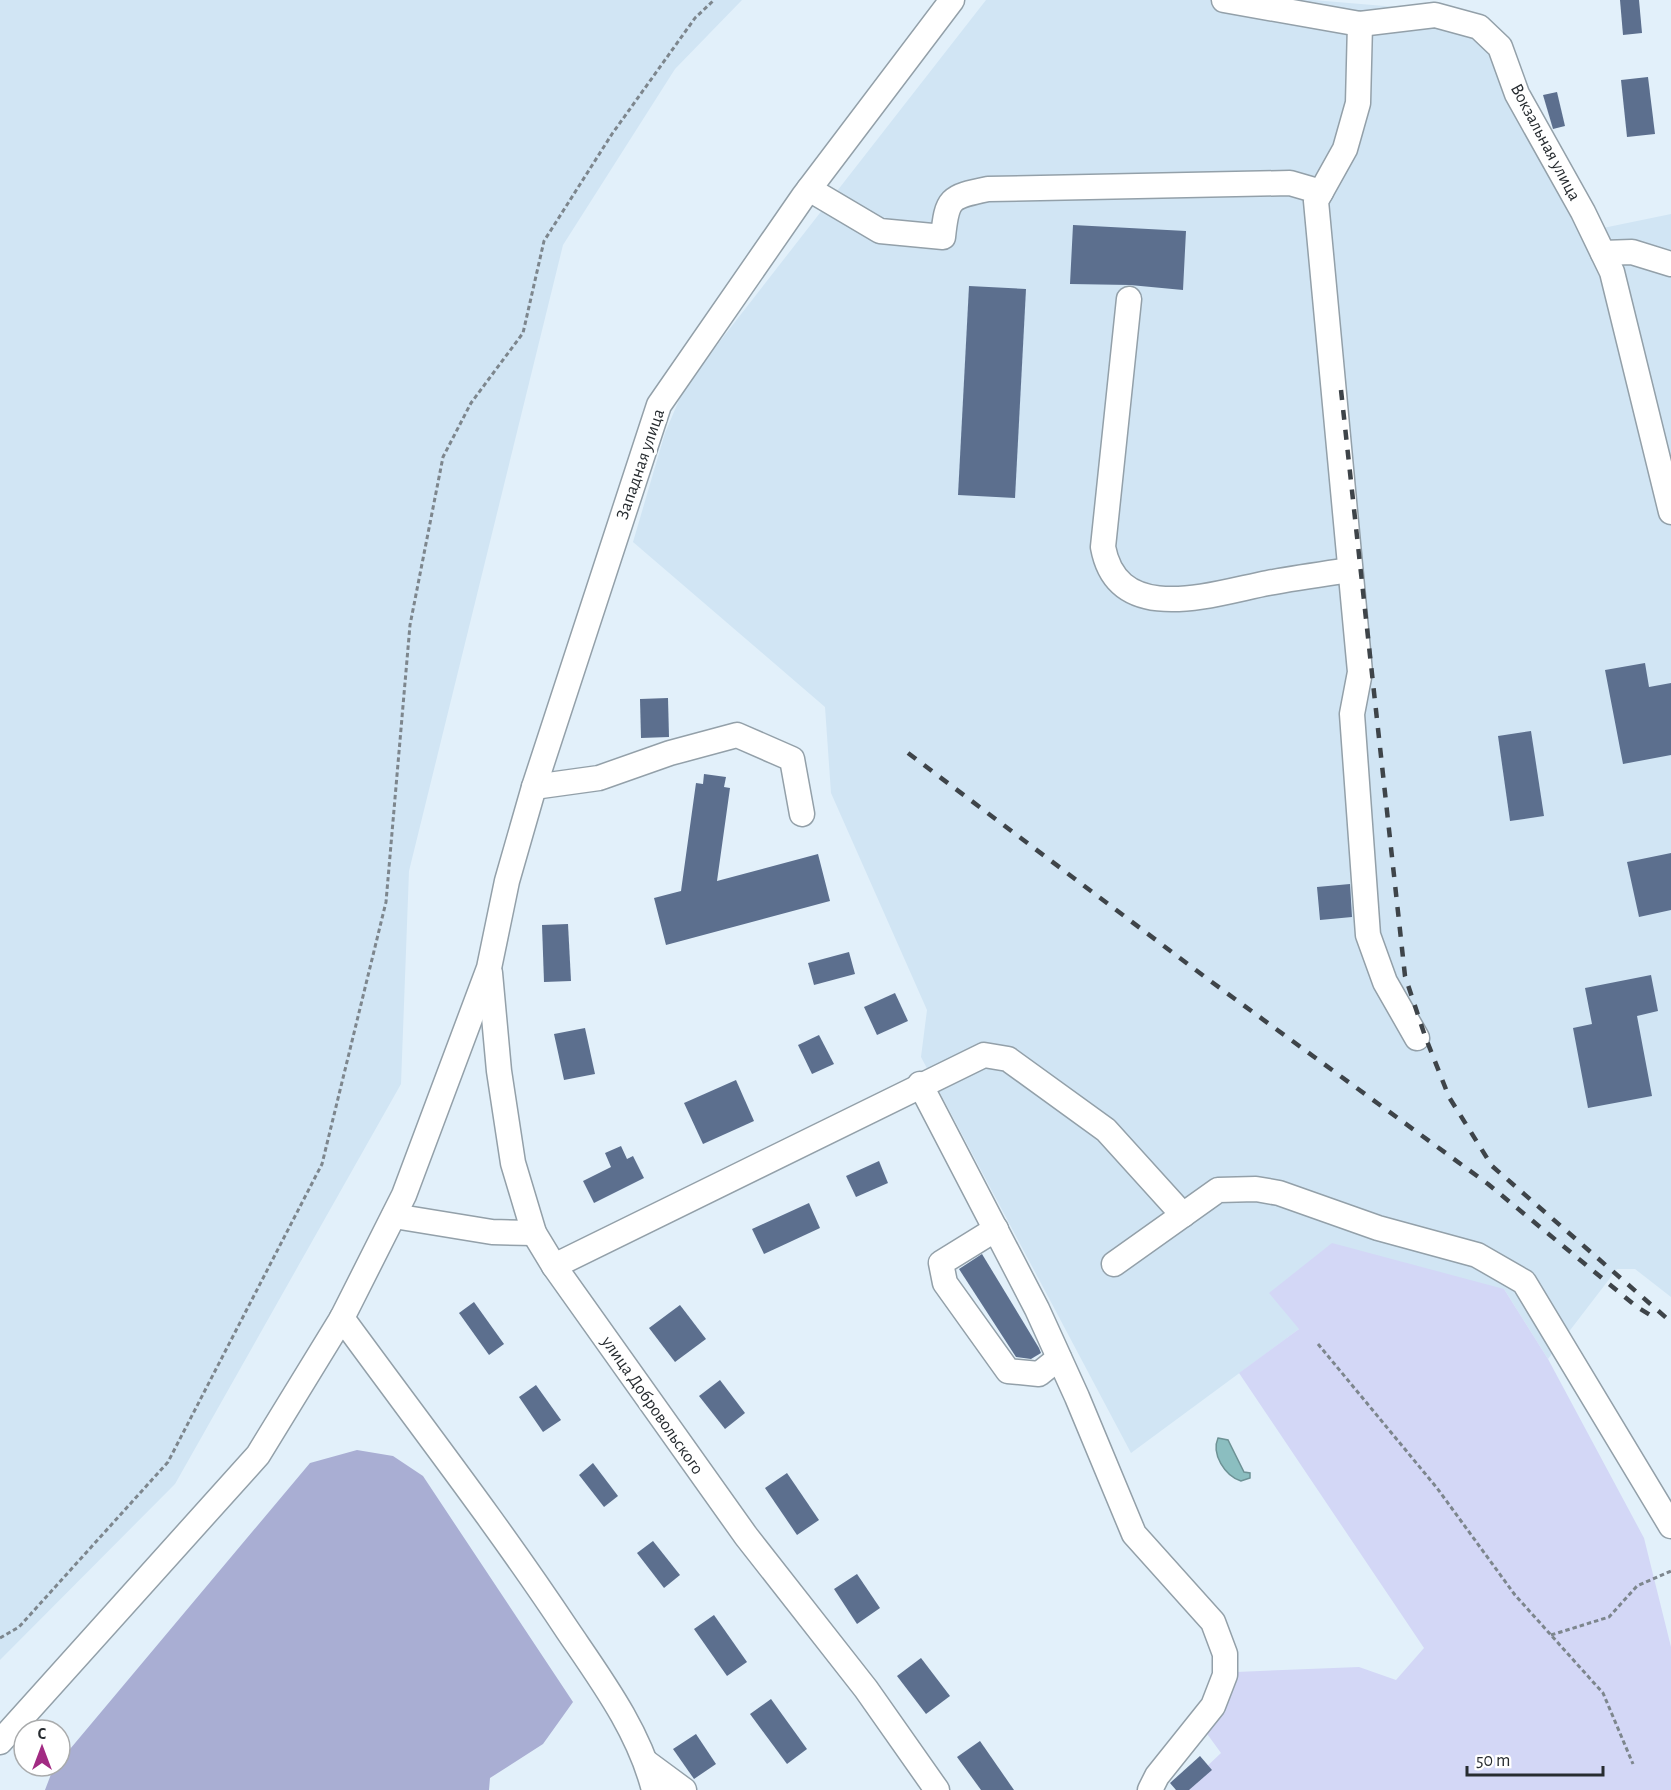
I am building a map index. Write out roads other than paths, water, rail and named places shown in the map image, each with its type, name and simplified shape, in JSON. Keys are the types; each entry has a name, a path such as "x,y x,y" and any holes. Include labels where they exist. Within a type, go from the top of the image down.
{"street":[{"name":"Западная улица","path":"489,968 507,881 534,787 658,405 809,189 952,0"},
{"name":"Вокзальная улица","path":"1224,0 1360,24 1435,15 1479,27 1500,47 1517,94 1583,212 1612,272 1671,512"},
{"path":"1360,24 1358,103 1345,149 1316,201 1360,672 1352,714 1368,935 1385,982 1417,1038"},
{"path":"809,189 880,231 943,237 946,208 960,195 988,189 1290,183 1321,192"},
{"path":"1603,253 1632,252 1671,264"},
{"path":"1129,299 1103,547 1107,565 1123,584 1154,600 1197,599 1268,583 1350,570"},
{"path":"534,787 599,778 670,753 737,735 792,759 802,814"},
{"path":"0,1742 258,1455 342,1318 394,1216 489,968"},
{"name":"улица Добровольского","path":"489,968 499,1071 513,1163 534,1233 554,1266 746,1536 866,1689 937,1790"},
{"path":"554,1266 920,1084 984,1055 1008,1059 1106,1130 1183,1215"},
{"path":"920,1084 1059,1358 1134,1534 1213,1623 1225,1654 1225,1675 1213,1706 1157,1776 1150,1790"},
{"path":"1114,1264 1218,1190 1256,1189 1279,1192 1378,1228 1477,1255 1524,1282 1671,1526"},
{"path":"394,1216 492,1232 534,1233"},
{"path":"996,1230 941,1263 945,1283 1008,1371 1039,1374 1059,1358"},
{"path":"342,1318 553,1608 621,1711 646,1762 654,1790"},
{"path":"646,1762 684,1790"}],"railway":[{"path":"1341,390 1405,976 1425,1036 1449,1097 1492,1166 1671,1322"},
{"path":"908,753 1209,980 1488,1184 1637,1307 1655,1318"}]}
